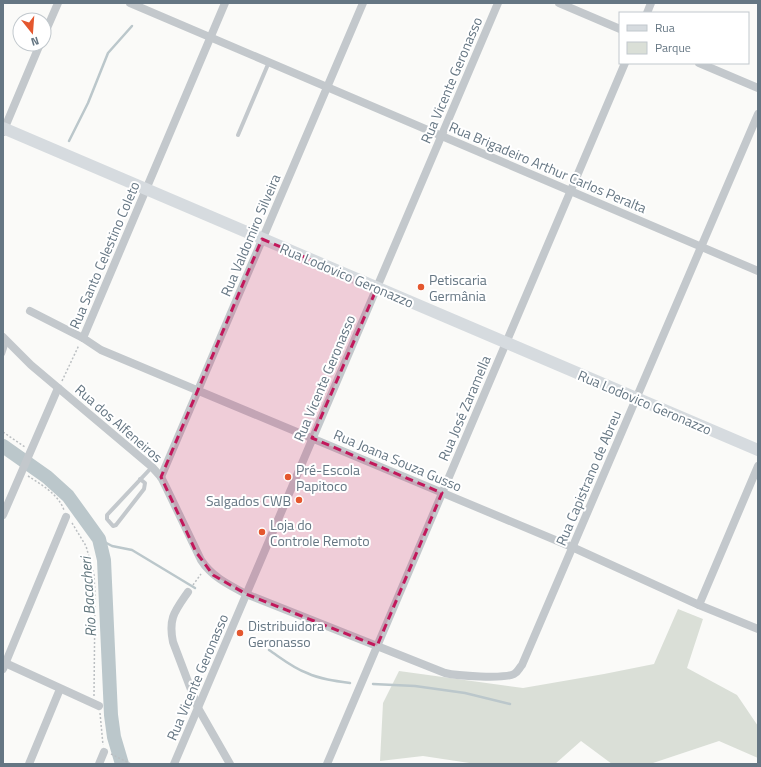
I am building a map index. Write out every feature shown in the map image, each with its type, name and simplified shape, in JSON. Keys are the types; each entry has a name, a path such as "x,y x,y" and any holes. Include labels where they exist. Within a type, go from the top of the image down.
{"main road":[{"name":"Rua Lodovico Geronazzo","path":"3,130 146,189 758,450"}],"street":[{"path":"52,17 58,3"},
{"name":"Rua Brigadeiro Arthur Carlos Peralta","path":"130,3 758,271"},
{"name":"Rua Santo Celestino Coleto","path":"83,338 225,3"},
{"name":"Rua Valdomiro Silveira","path":"161,477 363,3"},
{"name":"Rua Vicente Geronasso","path":"174,764 498,3"},
{"path":"559,3 619,29"},
{"path":"3,130 37,52"},
{"name":"Rua José Zaramella","path":"327,764 625,64"},
{"path":"701,64 758,88"},
{"name":"Rua Capistrano de Abreu","path":"514,674 522,665 758,114"},
{"name":"Rua Joana Souza Gusso","path":"30,311 83,338 101,350 572,547 699,605 758,629"},
{"name":"Rua dos Alfeneiros","path":"5,340 31,365 152,467 161,477 196,552 206,568 222,581 246,594 453,675 503,676 514,674"},
{"path":"3,515 58,388"},
{"path":"699,605 758,466"},
{"path":"66,518 4,665 99,706"},
{"path":"188,592 174,614 171,622 173,642 198,708 232,763"},
{"path":"29,764 60,689"},
{"path":"99,764 104,752"}],"lane":[{"path":"238,135 269,62"},
{"path":"3,354 5,340"},
{"path":"140,479 144,483 144,489 116,525 113,526 106,519 107,514 140,479 152,467"}],"path":[{"name":"Rua Santo Celestino Coleto","path":"58,388 83,338"},
{"path":"3,432 30,453"},
{"path":"23,470 42,484 60,502 66,518 73,525 86,546 94,575 94,697 99,706 104,752 131,764"}],"highlighted area":[{"path":"262,239 377,288 312,438 442,493 377,646 246,594 213,575 196,552 161,477"}],"green space":[{"path":"678,609 703,619 687,668 737,695 758,726 758,758 719,741 650,764 612,764 581,741 555,764 476,764 423,756 380,761 383,703 399,671 523,688 654,664"}],"waterway":[{"path":"69,141 88,103 108,53 132,26"},
{"name":"Rio Bacacheri","path":"3,446 47,477 68,496 99,539 104,560 111,715 114,737 122,764"},
{"path":"99,539 112,546 132,550 195,588"},
{"path":"269,650 302,671 328,680 350,683"},
{"path":"373,684 415,686 465,693 510,704"}],"place":[{"name":"Petiscaria Germânia","path":"421,287"},
{"name":"Pré-Escola Papitoco","path":"288,477"},
{"name":"Salgados CWB","path":"299,500"},
{"name":"Loja do Controle Remoto","path":"262,532"},
{"name":"Distribuidora Geronasso","path":"240,633"}]}
